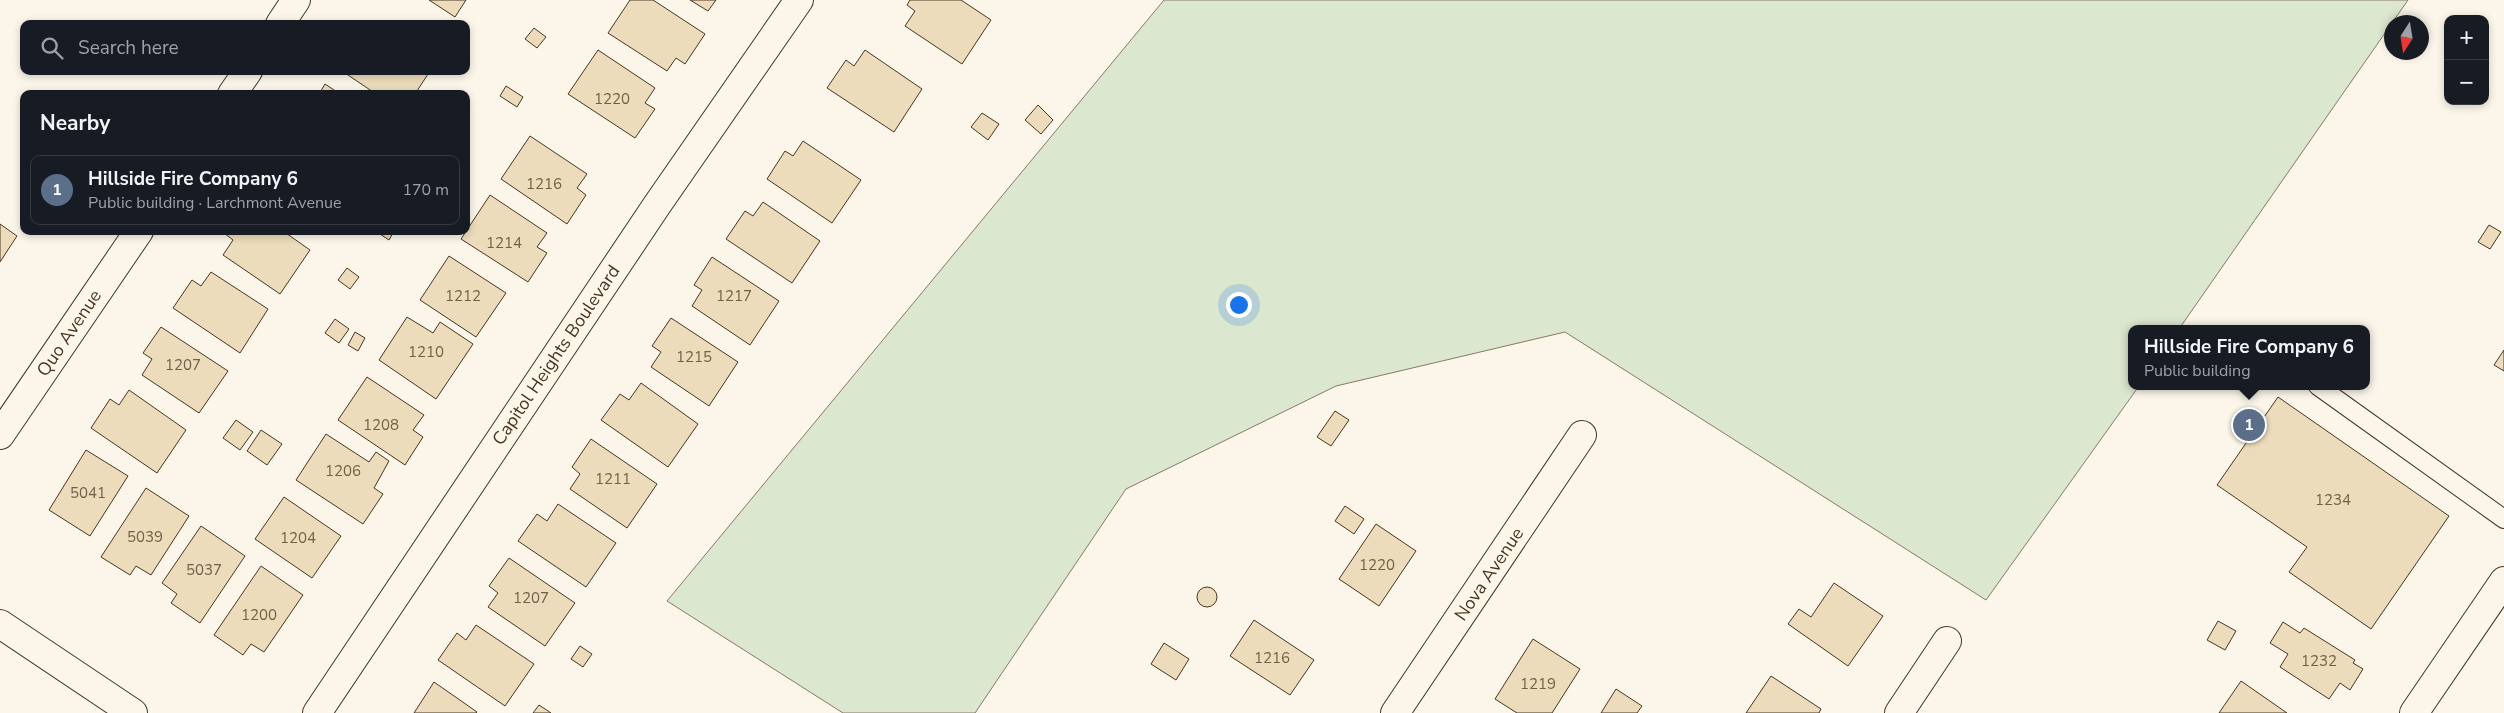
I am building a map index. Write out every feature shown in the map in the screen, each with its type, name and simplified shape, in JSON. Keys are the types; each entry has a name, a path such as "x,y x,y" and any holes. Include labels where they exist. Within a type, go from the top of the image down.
{"street":[{"path":"283,20 296,0"},
{"name":"Capitol Heights Boulevard","path":"317,713 652,213 799,0"},
{"path":"235,90 245,75"},
{"name":"Quo Avenue","path":"0,435 136,235"},
{"name":"Nova Avenue","path":"1396,713 1582,435"},
{"path":"2414,713 2504,581"},
{"path":"0,624 133,713"},
{"path":"1899,713 1947,641"}],"lane":[{"path":"2324,390 2504,519"}],"green space":[{"path":"1164,0 2408,0 2398,15 2384,15 2384,34 2182,325 2128,325 2128,390 2136,390 1986,600 1565,332 1336,386 1126,489 975,713 843,713 667,601"}],"building":[{"path":"429,0 466,0 455,17"},
{"path":"630,0 653,0 705,34 685,64 676,58 667,71 608,33"},
{"path":"690,0 716,0 708,11"},
{"path":"910,0 961,0 991,20 962,64 905,26 915,11 907,5"},
{"path":"534,28 546,37 537,48 525,39"},
{"path":"598,50 655,88 645,103 655,109 635,138 568,94"},
{"path":"865,50 922,89 894,132 827,88 846,60 854,66"},
{"path":"348,75 427,75 418,90 370,90"},
{"path":"325,84 334,90 321,90"},
{"path":"506,86 523,97 517,107 500,96"},
{"path":"1038,105 1053,120 1041,134 1025,120"},
{"path":"982,113 999,124 988,140 971,127"},
{"path":"530,136 587,174 577,188 586,195 567,224 501,179"},
{"path":"803,141 861,180 832,223 767,179 785,151 793,156"},
{"path":"490,195 547,233 537,247 547,253 528,282 461,239 464,235 470,235 470,225"},
{"path":"763,202 820,241 792,283 726,239 745,211 753,216"},
{"path":"0,224 17,236 0,262"},
{"path":"2489,225 2501,232 2490,249 2478,242"},
{"path":"227,235 289,235 310,250 280,294 223,255 233,240"},
{"path":"382,235 392,235 389,240"},
{"path":"449,256 506,293 476,337 420,300"},
{"path":"712,257 779,301 750,345 692,306 702,290 694,285"},
{"path":"347,268 359,277 350,289 338,280"},
{"path":"211,272 268,309 240,353 173,308 192,280 201,286"},
{"path":"407,317 433,333 440,322 473,344 436,399 379,360"},
{"path":"671,318 738,362 709,406 651,367 661,352 652,346"},
{"path":"335,319 349,329 339,343 325,333"},
{"path":"161,327 228,371 199,413 142,375 152,359 143,353"},
{"path":"355,332 365,338 358,351 348,345"},
{"path":"2504,350 2504,371 2494,365"},
{"path":"367,377 424,415 413,430 423,437 405,465 338,420"},
{"path":"641,383 698,424 668,467 601,420 620,394 629,400"},
{"path":"129,390 186,430 157,473 91,428 110,399 119,405"},
{"path":"2278,397 2449,516 2371,629 2289,572 2307,547 2217,485"},
{"path":"1335,411 1349,420 1331,446 1317,437"},
{"path":"236,420 253,432 240,450 223,438"},
{"path":"261,430 282,444 267,465 247,451"},
{"path":"326,434 369,462 376,452 389,461 374,488 383,494 363,524 296,480"},
{"path":"591,439 657,484 627,528 570,489 580,474 572,467"},
{"path":"86,450 128,476 90,536 49,510"},
{"path":"146,488 189,516 151,575 136,566 130,575 101,557"},
{"path":"284,497 341,536 312,578 255,539"},
{"path":"558,504 616,543 586,587 518,541 537,514 547,521"},
{"path":"1345,506 1364,519 1354,534 1335,521"},
{"path":"1376,524 1416,551 1379,606 1339,579"},
{"path":"201,526 245,556 200,623 171,603 177,594 162,583"},
{"path":"509,558 575,603 545,646 488,607 498,593 489,586"},
{"path":"261,566 303,595 264,652 251,644 243,655 214,635"},
{"path":"1834,583 1883,616 1848,666 1788,624 1799,609 1811,617"},
{"path":"1203,587 1211,587 1217,593 1217,601 1211,607 1203,607 1197,601 1197,593"},
{"path":"1254,620 1314,660 1290,695 1230,656"},
{"path":"2218,621 2236,631 2225,650 2207,640"},
{"path":"2283,622 2300,633 2304,628 2355,660 2353,663 2363,669 2350,690 2340,683 2329,699 2280,667 2288,654 2270,643"},
{"path":"476,625 534,664 505,706 438,660 457,633 466,640"},
{"path":"1533,639 1580,669 1552,713 1517,713 1495,699"},
{"path":"1164,643 1189,659 1176,680 1151,664"},
{"path":"580,646 592,654 583,667 571,659"},
{"path":"1771,676 1821,709 1819,713 1746,713"},
{"path":"2241,681 2287,713 2219,713"},
{"path":"434,682 477,712 414,713"},
{"path":"1616,689 1642,706 1637,713 1601,713"},
{"path":"539,705 551,713 533,713"}],"place":[{"name":"Hillside Fire Company 6","path":"2249,425"}]}
